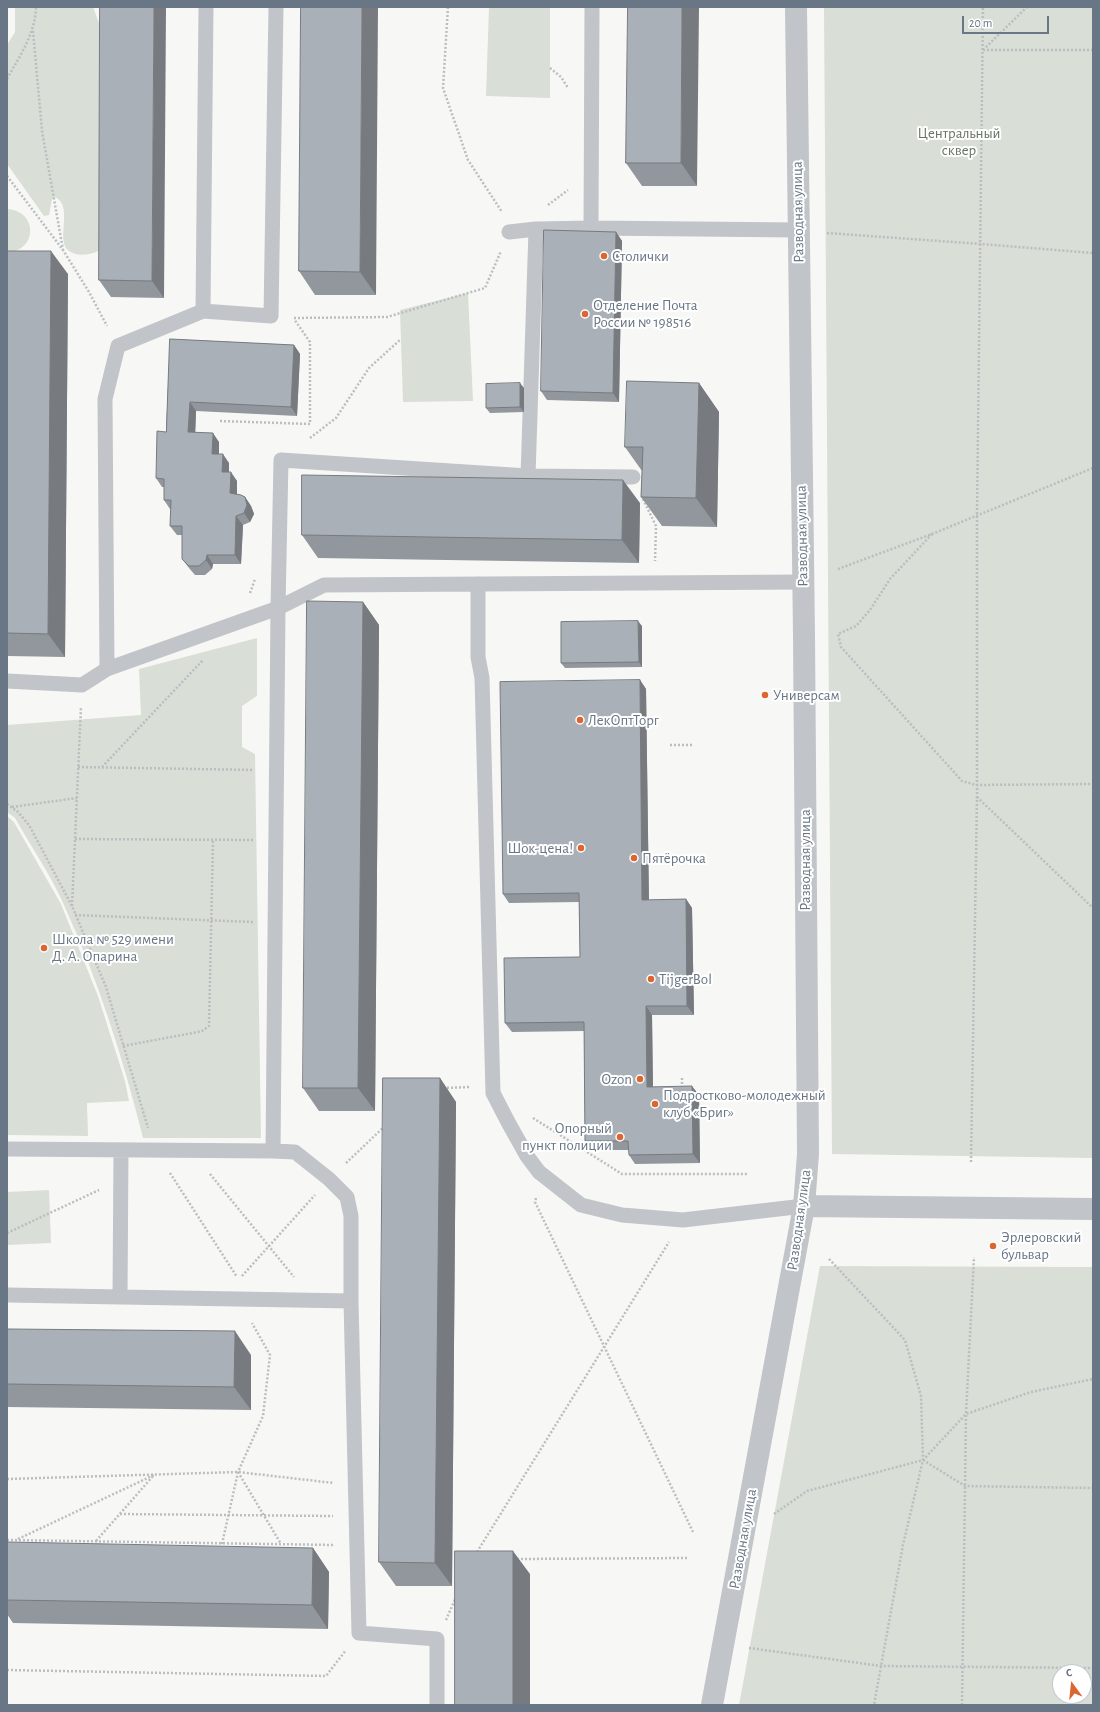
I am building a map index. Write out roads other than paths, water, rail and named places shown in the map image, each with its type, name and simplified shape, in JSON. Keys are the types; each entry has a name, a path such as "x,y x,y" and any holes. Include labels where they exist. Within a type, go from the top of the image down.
{"street":[{"name":"Разводная улица","path":"712,1705 804,1206 808,1146 796,7"},
{"path":"804,1206 1093,1209"}],"lane":[{"path":"203,311 206,7"},
{"path":"107,669 105,399 118,346 203,311 271,316 276,7"},
{"path":"591,228 590,174 592,7"},
{"path":"509,232 536,229 591,228 798,230"},
{"path":"528,476 536,229"},
{"path":"273,1151 278,608 281,460 528,476 633,477"},
{"path":"7,681 82,685 107,669 278,608 324,585 803,582"},
{"path":"478,584 478,657 482,678 493,1093 519,1142 539,1172 581,1204 622,1215 683,1220 804,1206"},
{"path":"7,1149 295,1152 329,1179 347,1197 351,1216 351,1301 359,1633 437,1639 437,1705"},
{"path":"120,1150 120,1297"},
{"path":"7,1295 351,1301"}],"place":[{"name":"Столички","path":"604,256"},
{"name":"Отделение Почта России № 198516","path":"585,314"},
{"name":"Универсам","path":"765,695"},
{"name":"ЛекОптТорг","path":"580,720"},
{"name":"Шок-цена!","path":"581,848"},
{"name":"Пятёрочка","path":"634,858"},
{"name":"Школа № 529 имени Д. А. Опарина","path":"44,948"},
{"name":"TijgerBol","path":"651,979"},
{"name":"Ozon","path":"640,1079"},
{"name":"Подростково-молодежный клуб «Бриг»","path":"655,1104"},
{"name":"Опорный пункт полиции","path":"620,1137"},
{"name":"Эрлеровский бульвар","path":"993,1246"}],"park label":[{"name":"Центральный сквер","path":"959,142"}]}
